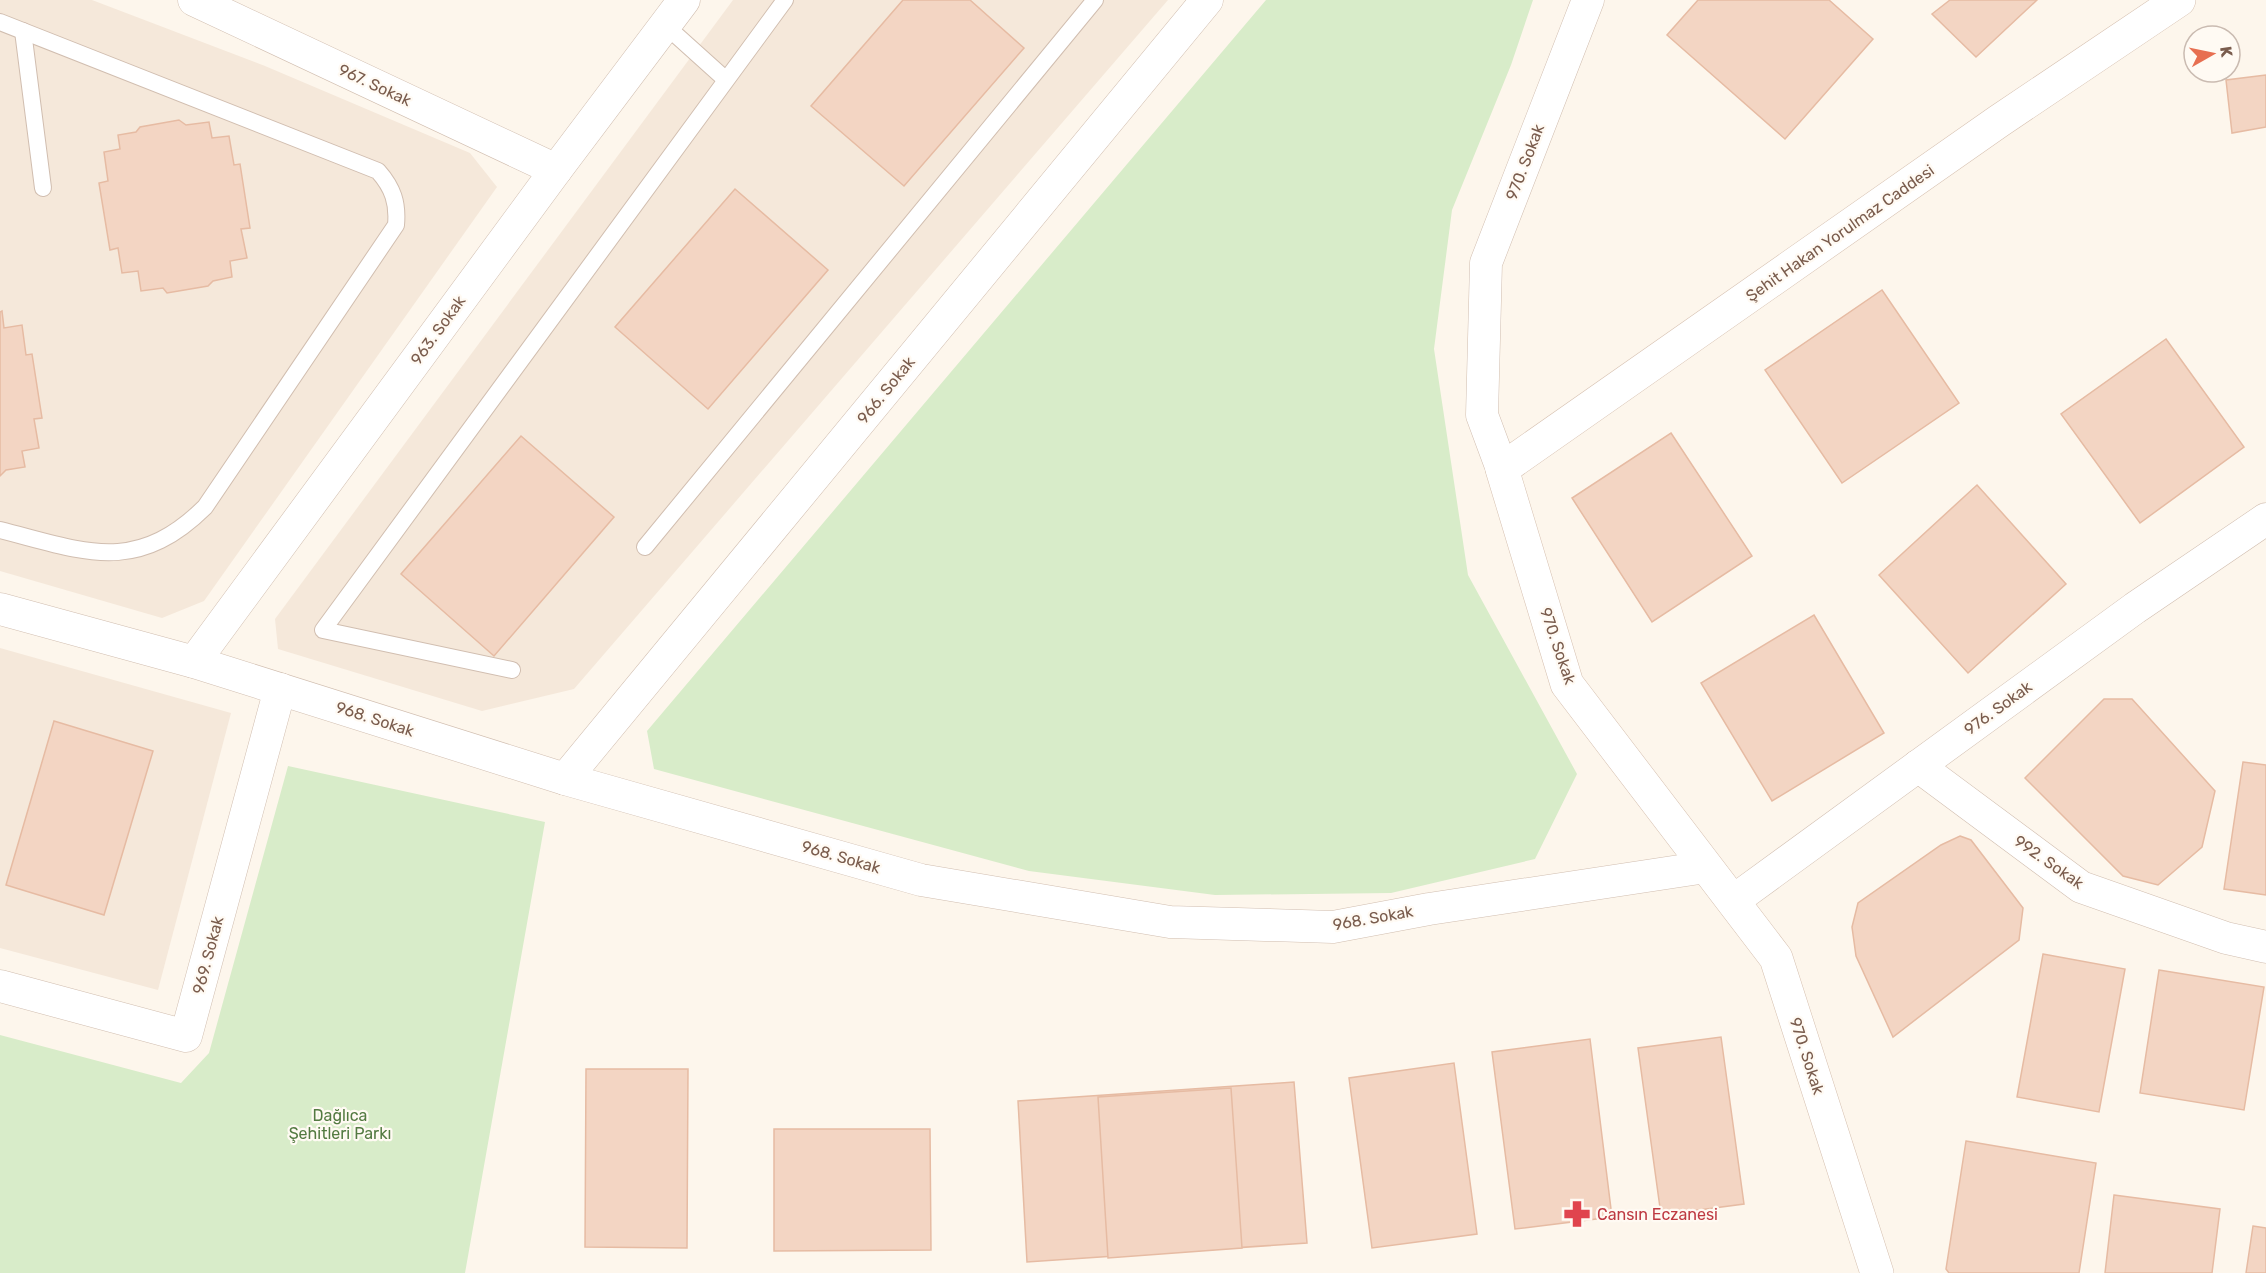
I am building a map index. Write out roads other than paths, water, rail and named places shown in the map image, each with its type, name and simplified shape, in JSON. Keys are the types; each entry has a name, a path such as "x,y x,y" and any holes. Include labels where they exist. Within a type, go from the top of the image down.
{"main road":[{"name":"Şehit Hakan Yorulmaz Caddesi","path":"1502,469 1999,121 2180,0"},
{"name":"970. Sokak","path":"1502,469 1567,684 1776,958 1876,1273"}],"street":[{"name":"967. Sokak","path":"194,0 556,170"},
{"name":"963. Sokak","path":"194,662 684,0"},
{"name":"966. Sokak","path":"565,779 1207,0"},
{"name":"970. Sokak","path":"1502,469 1482,415 1486,263 1588,0"},
{"name":"976. Sokak","path":"1732,901 2135,608 2266,519"},
{"name":"968. Sokak","path":"0,609 194,662 565,779 921,880 1170,922 1333,927 1429,909 1706,867"},
{"name":"969. Sokak","path":"0,986 186,1036 280,689"},
{"name":"992. Sokak","path":"1918,766 2081,887 2226,938 2266,946"}],"lane":[{"path":"512,670 323,630 785,0"},
{"path":"645,547 1089,2"},
{"path":"0,22 378,171 388,182 398,211 396,225 206,507 191,522 155,543 135,550 114,553 92,553 0,530"},
{"path":"665,25 725,79"},
{"path":"23,31 43,188"}],"place":[{"name":"Cansın Eczanesi","path":"1577,1214"}],"park label":[{"name":"Dağlıca Şehitleri Parkı","path":"340,1124"}]}
